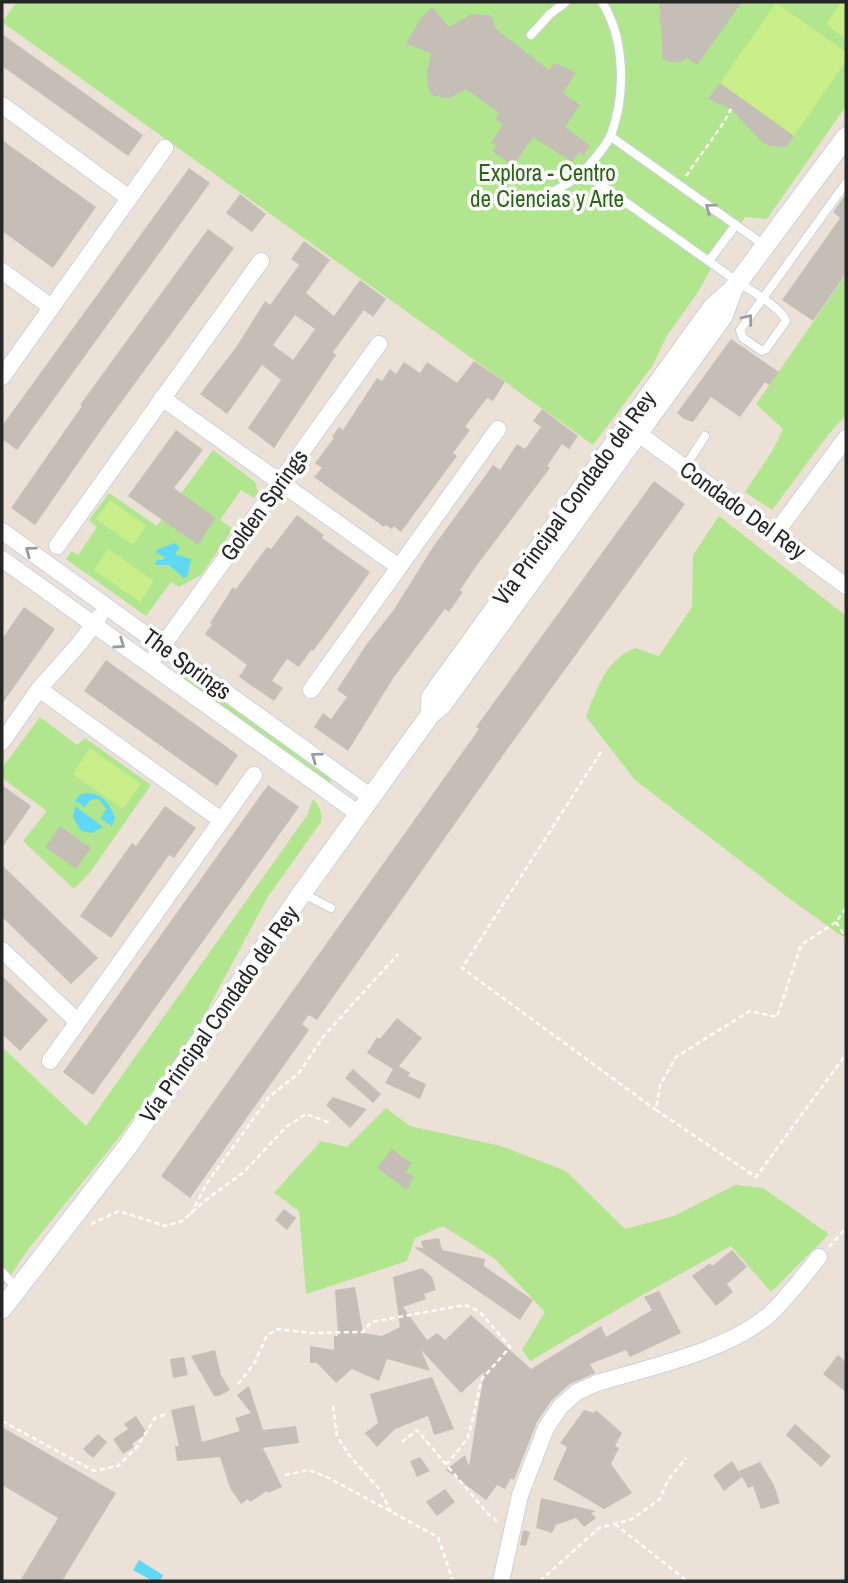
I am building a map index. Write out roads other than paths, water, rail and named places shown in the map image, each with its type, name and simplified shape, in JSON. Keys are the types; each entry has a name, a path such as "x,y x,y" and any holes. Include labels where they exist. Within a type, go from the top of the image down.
{"street":[{"path":"2,105 129,198"},
{"name":"Vía Principal Condado del Rey","path":"430,715 431,697 620,434 712,308 736,286 846,137"},
{"path":"2,377 165,148"},
{"path":"57,546 261,261"},
{"path":"2,271 51,307"},
{"name":"Vía Principal Condado del Rey","path":"2,1309 128,1146 302,893 430,715 442,705 639,434 723,316 736,286"},
{"name":"Golden Springs","path":"148,665 379,344"},
{"path":"162,398 399,568"},
{"path":"636,413 639,434"},
{"path":"311,690 498,429"},
{"path":"620,434 639,434"},
{"name":"Condado Del Rey","path":"639,434 846,586"},
{"path":"775,534 846,438"},
{"name":"The Springs","path":"2,531 371,797"},
{"name":"The Springs","path":"2,559 359,814"},
{"path":"2,742 39,689 107,606"},
{"path":"39,689 222,820"},
{"path":"50,1061 254,775"},
{"path":"2,950 78,1022"},
{"path":"501,1581 520,1495 546,1428 560,1407 577,1392 597,1383 733,1338 768,1315 819,1258"}],"lane":[{"path":"531,35 550,14 566,2"},
{"path":"544,197 583,172 610,136 619,102 619,53 614,28 602,2"},
{"path":"610,136 766,247"},
{"path":"583,172 709,261 736,286 763,300 784,314 786,321 762,351 743,338 740,330 763,300 846,183"},
{"path":"709,261 735,226"},
{"path":"685,467 705,436"},
{"path":"302,893 331,908"},
{"path":"2,1272 18,1289"}],"water":[{"path":"174,543 180,547 175,554 191,559 187,577 184,578 169,565 155,565 157,560 163,560 165,557 156,553 157,550"},
{"path":"81,794 98,795 108,804 115,818 112,826 101,819 106,809 99,799 90,800 85,807 75,801"},
{"path":"75,806 103,827 92,833 81,831 73,817"},
{"path":"139,1560 163,1575 160,1581 153,1581 133,1570"}],"park label":[{"name":"Explora - Centro de Ciencias y Arte","path":"547,186"}]}
